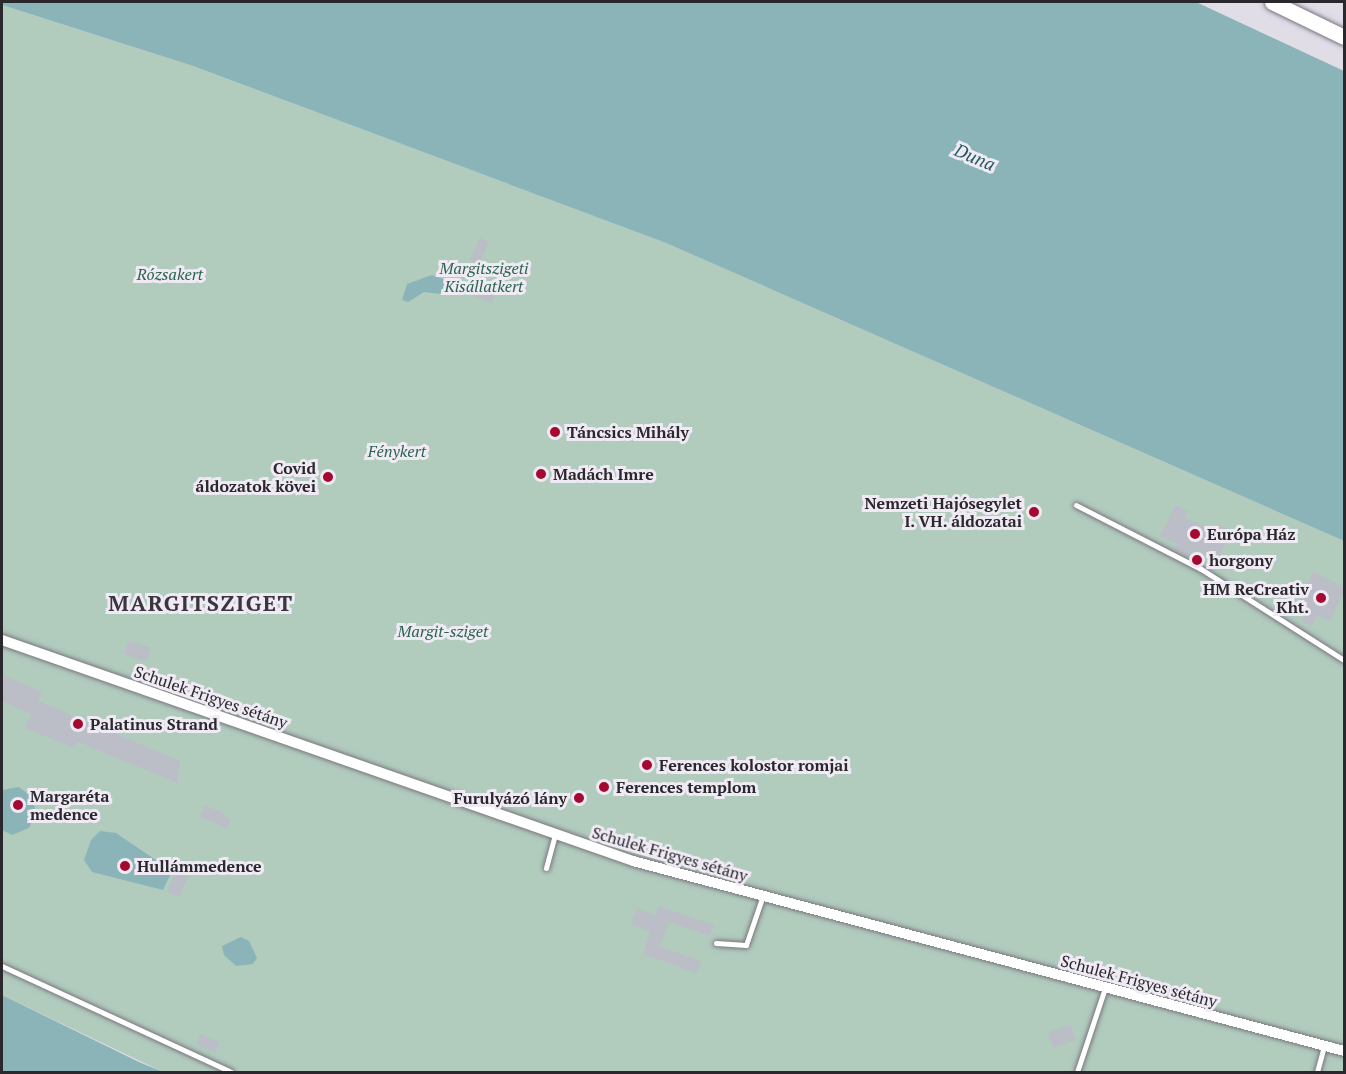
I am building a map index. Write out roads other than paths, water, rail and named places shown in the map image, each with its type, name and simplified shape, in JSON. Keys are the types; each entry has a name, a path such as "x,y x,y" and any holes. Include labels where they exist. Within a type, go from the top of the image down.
{"main road":[{"path":"1272,2 1344,37"}],"street":[{"name":"Schulek Frigyes sétány","path":"2,640 633,861 1344,1051"}],"lane":[{"path":"1076,505 1201,569 1344,660"},
{"path":"546,868 555,835"},
{"path":"716,944 746,945 763,896"},
{"path":"2,966 231,1072"},
{"path":"1077,1072 1105,988"},
{"path":"1317,1072 1324,1046"}],"water":[{"name":"Duna","path":"2,2 1196,2 1344,71 1344,541 666,243 193,66 2,5"},
{"path":"432,275 443,279 449,295 424,292 408,302 402,300 407,284"},
{"name":"Margaréta medence","path":"19,787 32,797 36,813 29,828 12,835 2,830 2,790"},
{"name":"Hullámmedence","path":"100,831 116,833 172,871 163,890 92,872 84,860 91,840"},
{"path":"241,937 249,941 257,958 253,964 236,966 224,955 222,946"},
{"path":"2,995 139,1062 163,1072 2,1072"}],"place":[{"name":"Táncsics Mihály","path":"555,432"},
{"name":"Madách Imre","path":"541,474"},
{"name":"Covid áldozatok kövei","path":"328,477"},
{"name":"Nemzeti Hajósegylet I. VH. áldozatai","path":"1034,512"},
{"name":"Európa Ház","path":"1195,534"},
{"name":"horgony","path":"1197,560"},
{"name":"HM ReCreativ Kht.","path":"1321,598"},
{"name":"Palatinus Strand","path":"78,724"},
{"name":"Ferences kolostor romjai","path":"647,765"},
{"name":"Ferences templom","path":"604,787"},
{"name":"Furulyázó lány","path":"579,798"},
{"name":"Margaréta medence","path":"18,805"},
{"name":"Hullámmedence","path":"125,866"}],"district":[{"name":"MARGITSZIGET","path":"201,603"}],"park label":[{"name":"Rózsakert","path":"170,274"},
{"name":"Margitszigeti Kisállatkert","path":"484,277"},
{"name":"Fénykert","path":"397,451"},
{"name":"Margit-sziget","path":"443,631"}]}
